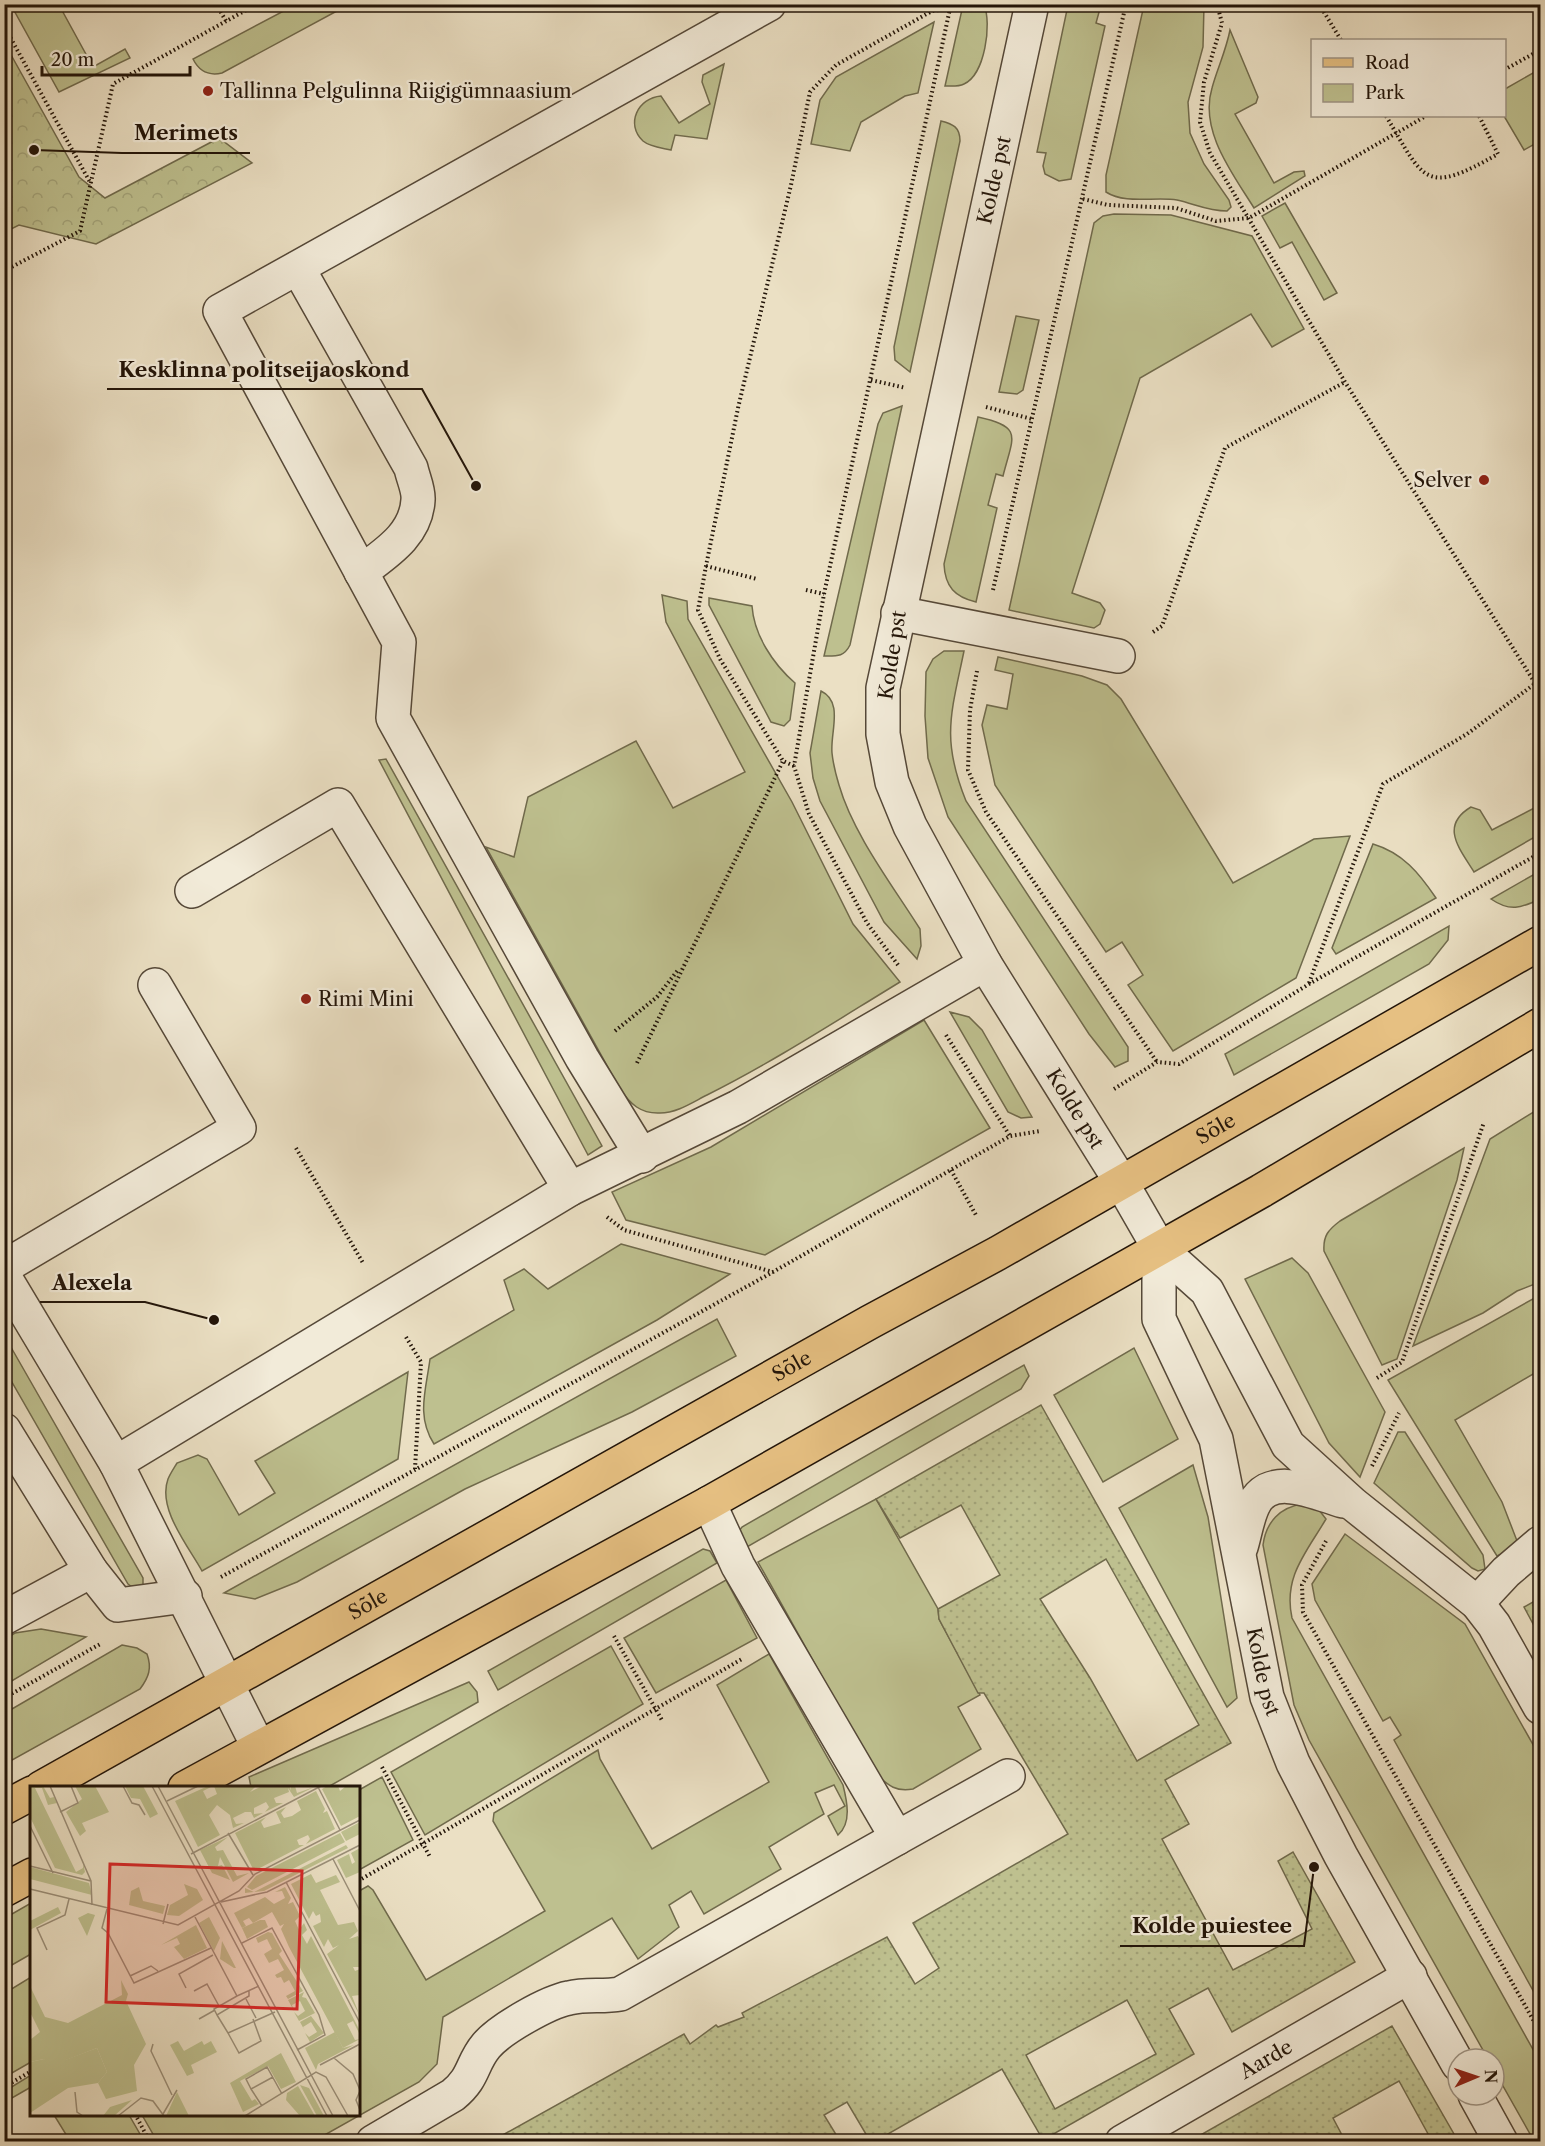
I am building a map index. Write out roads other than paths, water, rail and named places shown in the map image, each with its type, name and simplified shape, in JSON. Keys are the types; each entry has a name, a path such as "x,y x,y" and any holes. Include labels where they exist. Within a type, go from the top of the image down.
{"main road":[{"name":"Sõle","path":"45,1786 1121,1182 1540,943"},
{"path":"188,1786 258,1746 709,1503 1271,1185 1540,1025"},
{"path":"4,1808 30,1794"},
{"path":"4,1890 30,1876"}],"street":[{"path":"642,1156 615,1114 393,718 399,642 220,311 770,4"},
{"name":"Kolde pst","path":"1032,4 883,688 883,734 892,782 910,826 985,964 1121,1182 1159,1248 1207,1291 1288,1445 1353,1504 1477,1603 1494,1625 1540,1707"},
{"path":"298,268 411,468 418,498 414,520 399,543 361,572"},
{"path":"898,613 1118,656"},
{"path":"192,891 338,806 570,1189"},
{"path":"116,1463 570,1189 642,1156 738,1107 985,964"},
{"path":"4,1267 239,1128 155,985"},
{"name":"Kolde pst","path":"1159,1248 1159,1319 1216,1439 1267,1697 1293,1763 1341,1856 1449,2047"},
{"path":"4,1276 116,1463 185,1596 258,1746"},
{"path":"4,1430 91,1571 118,1605 185,1596"},
{"path":"1239,1555 1254,1504 1271,1488 1292,1485 1353,1504"},
{"path":"709,1503 738,1566 897,1838"},
{"path":"1477,1603 1506,1572 1540,1543"},
{"path":"4,1618 91,1571"},
{"path":"373,2142 453,2095 465,2085 485,2047 495,2037 553,2002 582,1996 620,1994 1008,1776"},
{"name":"Aarde","path":"1122,2142 1410,1976"},
{"path":"1482,2107 1501,2142"}],"place":[{"name":"Tallinna Pelgulinna Riigigümnaasium","path":"208,91"},
{"name":"Merimets","path":"34,150"},
{"name":"Selver","path":"1484,480"},
{"name":"Kesklinna politseijaoskond","path":"476,486"},
{"name":"Rimi Mini","path":"306,999"},
{"name":"Alexela","path":"214,1320"},
{"name":"Kolde puiestee","path":"1314,1867"}]}
